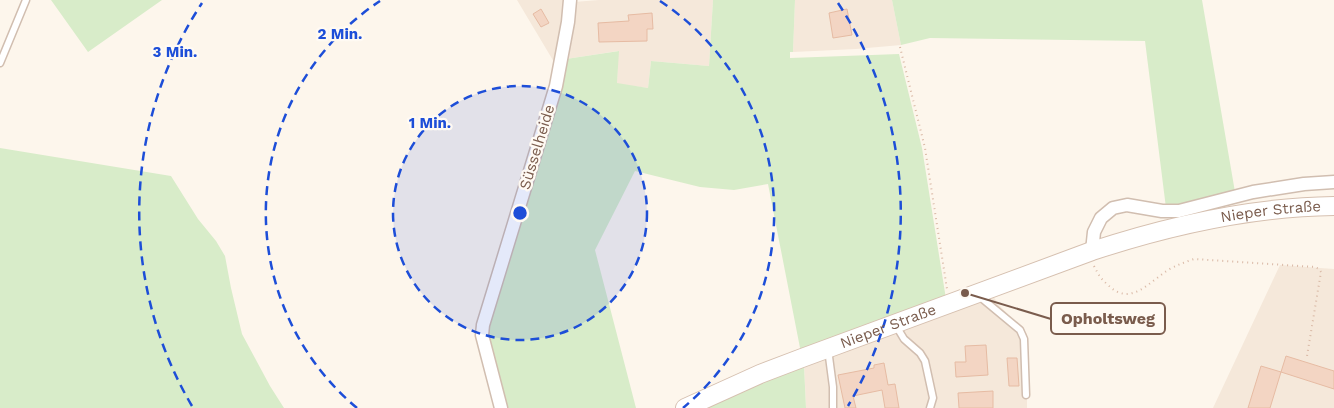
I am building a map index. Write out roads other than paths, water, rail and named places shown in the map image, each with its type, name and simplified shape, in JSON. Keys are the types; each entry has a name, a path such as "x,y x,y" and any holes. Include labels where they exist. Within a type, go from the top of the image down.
{"street":[{"name":"Süsselheide","path":"501,408 482,335 483,324 556,86 568,22 570,0"},
{"path":"1092,251 1094,232 1101,218 1113,208 1127,205 1162,211 1179,211 1253,192 1304,184 1334,182"},
{"name":"Nieper Straße","path":"685,408 760,374 1092,251 1177,226 1217,217 1259,211 1334,206"}],"lane":[{"path":"0,63 26,0"},
{"path":"976,294 1020,330 1024,339 1026,395"},
{"path":"895,323 904,338 920,353 925,361 933,398 930,408"},
{"path":"828,348 834,387 833,408"}],"place":[{"name":"Opholtsweg","path":"965,293"}]}
